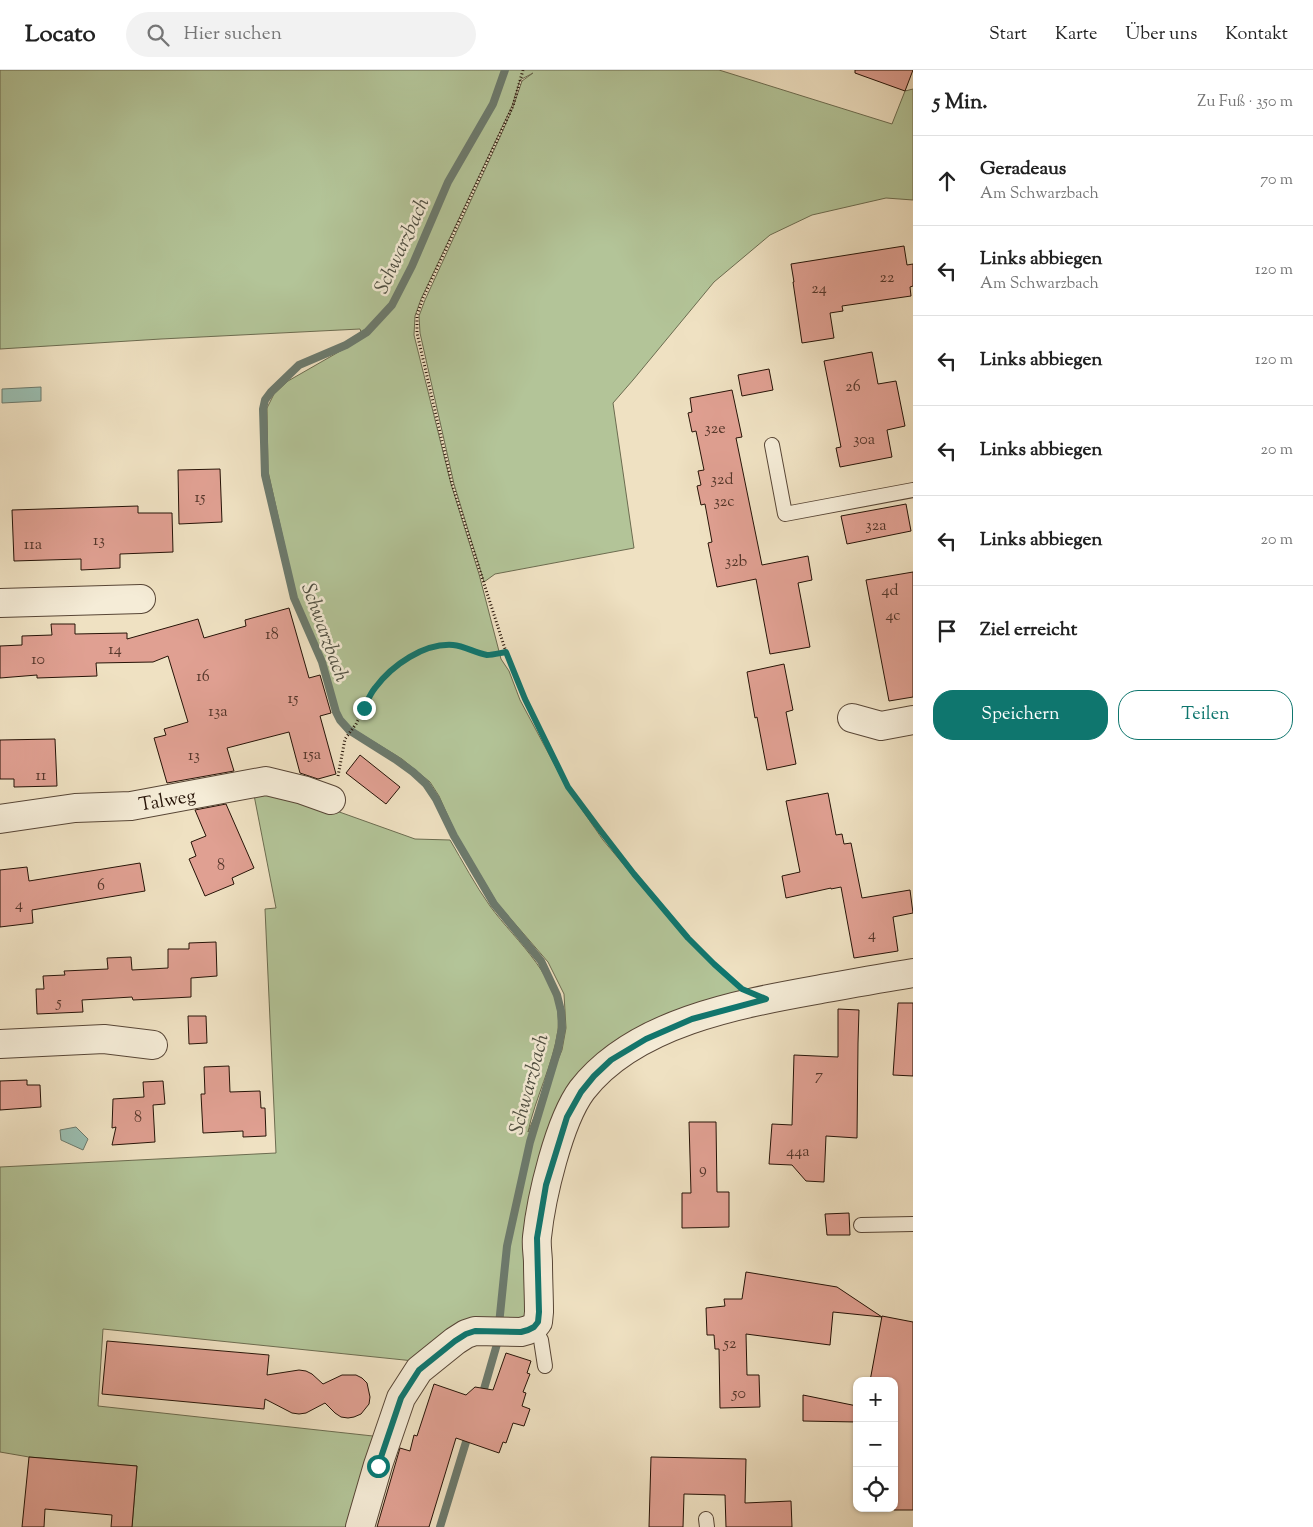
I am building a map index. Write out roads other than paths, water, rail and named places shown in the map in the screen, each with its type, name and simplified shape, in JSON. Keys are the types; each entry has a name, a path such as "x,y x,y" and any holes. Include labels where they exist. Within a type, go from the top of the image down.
{"street":[{"path":"0,603 141,599"},
{"path":"852,718 881,726 913,720"},
{"name":"Talweg","path":"0,819 75,808 131,806 266,781 303,790 331,800"},
{"path":"360,1527 401,1398 419,1370 466,1334 475,1331 525,1330 538,1322 537,1238 546,1185 567,1117 581,1092 594,1076 611,1060 646,1039 692,1019 766,999 913,973"},
{"path":"0,1044 104,1038 154,1044"}],"lane":[{"path":"772,445 785,514 913,490"},
{"path":"861,1225 913,1224"},
{"path":"525,1330 541,1340 546,1366"}],"water":[{"path":"41,387 41,401 2,403 2,389"},
{"path":"76,1127 88,1139 83,1150 61,1140 60,1130"}],"waterway":[{"name":"Schwarzbach","path":"484,1389 497,1344 507,1246 530,1142 558,1049 562,1028 561,1011 557,995 541,961 494,904 426,784 395,759 349,730 336,712 322,662 294,598 265,475 263,409 265,400 271,392 299,365 346,345 367,332 392,305 412,266 448,182 493,104 505,70"},
{"name":"Schwarzbach","path":"440,1527 466,1442"}]}
